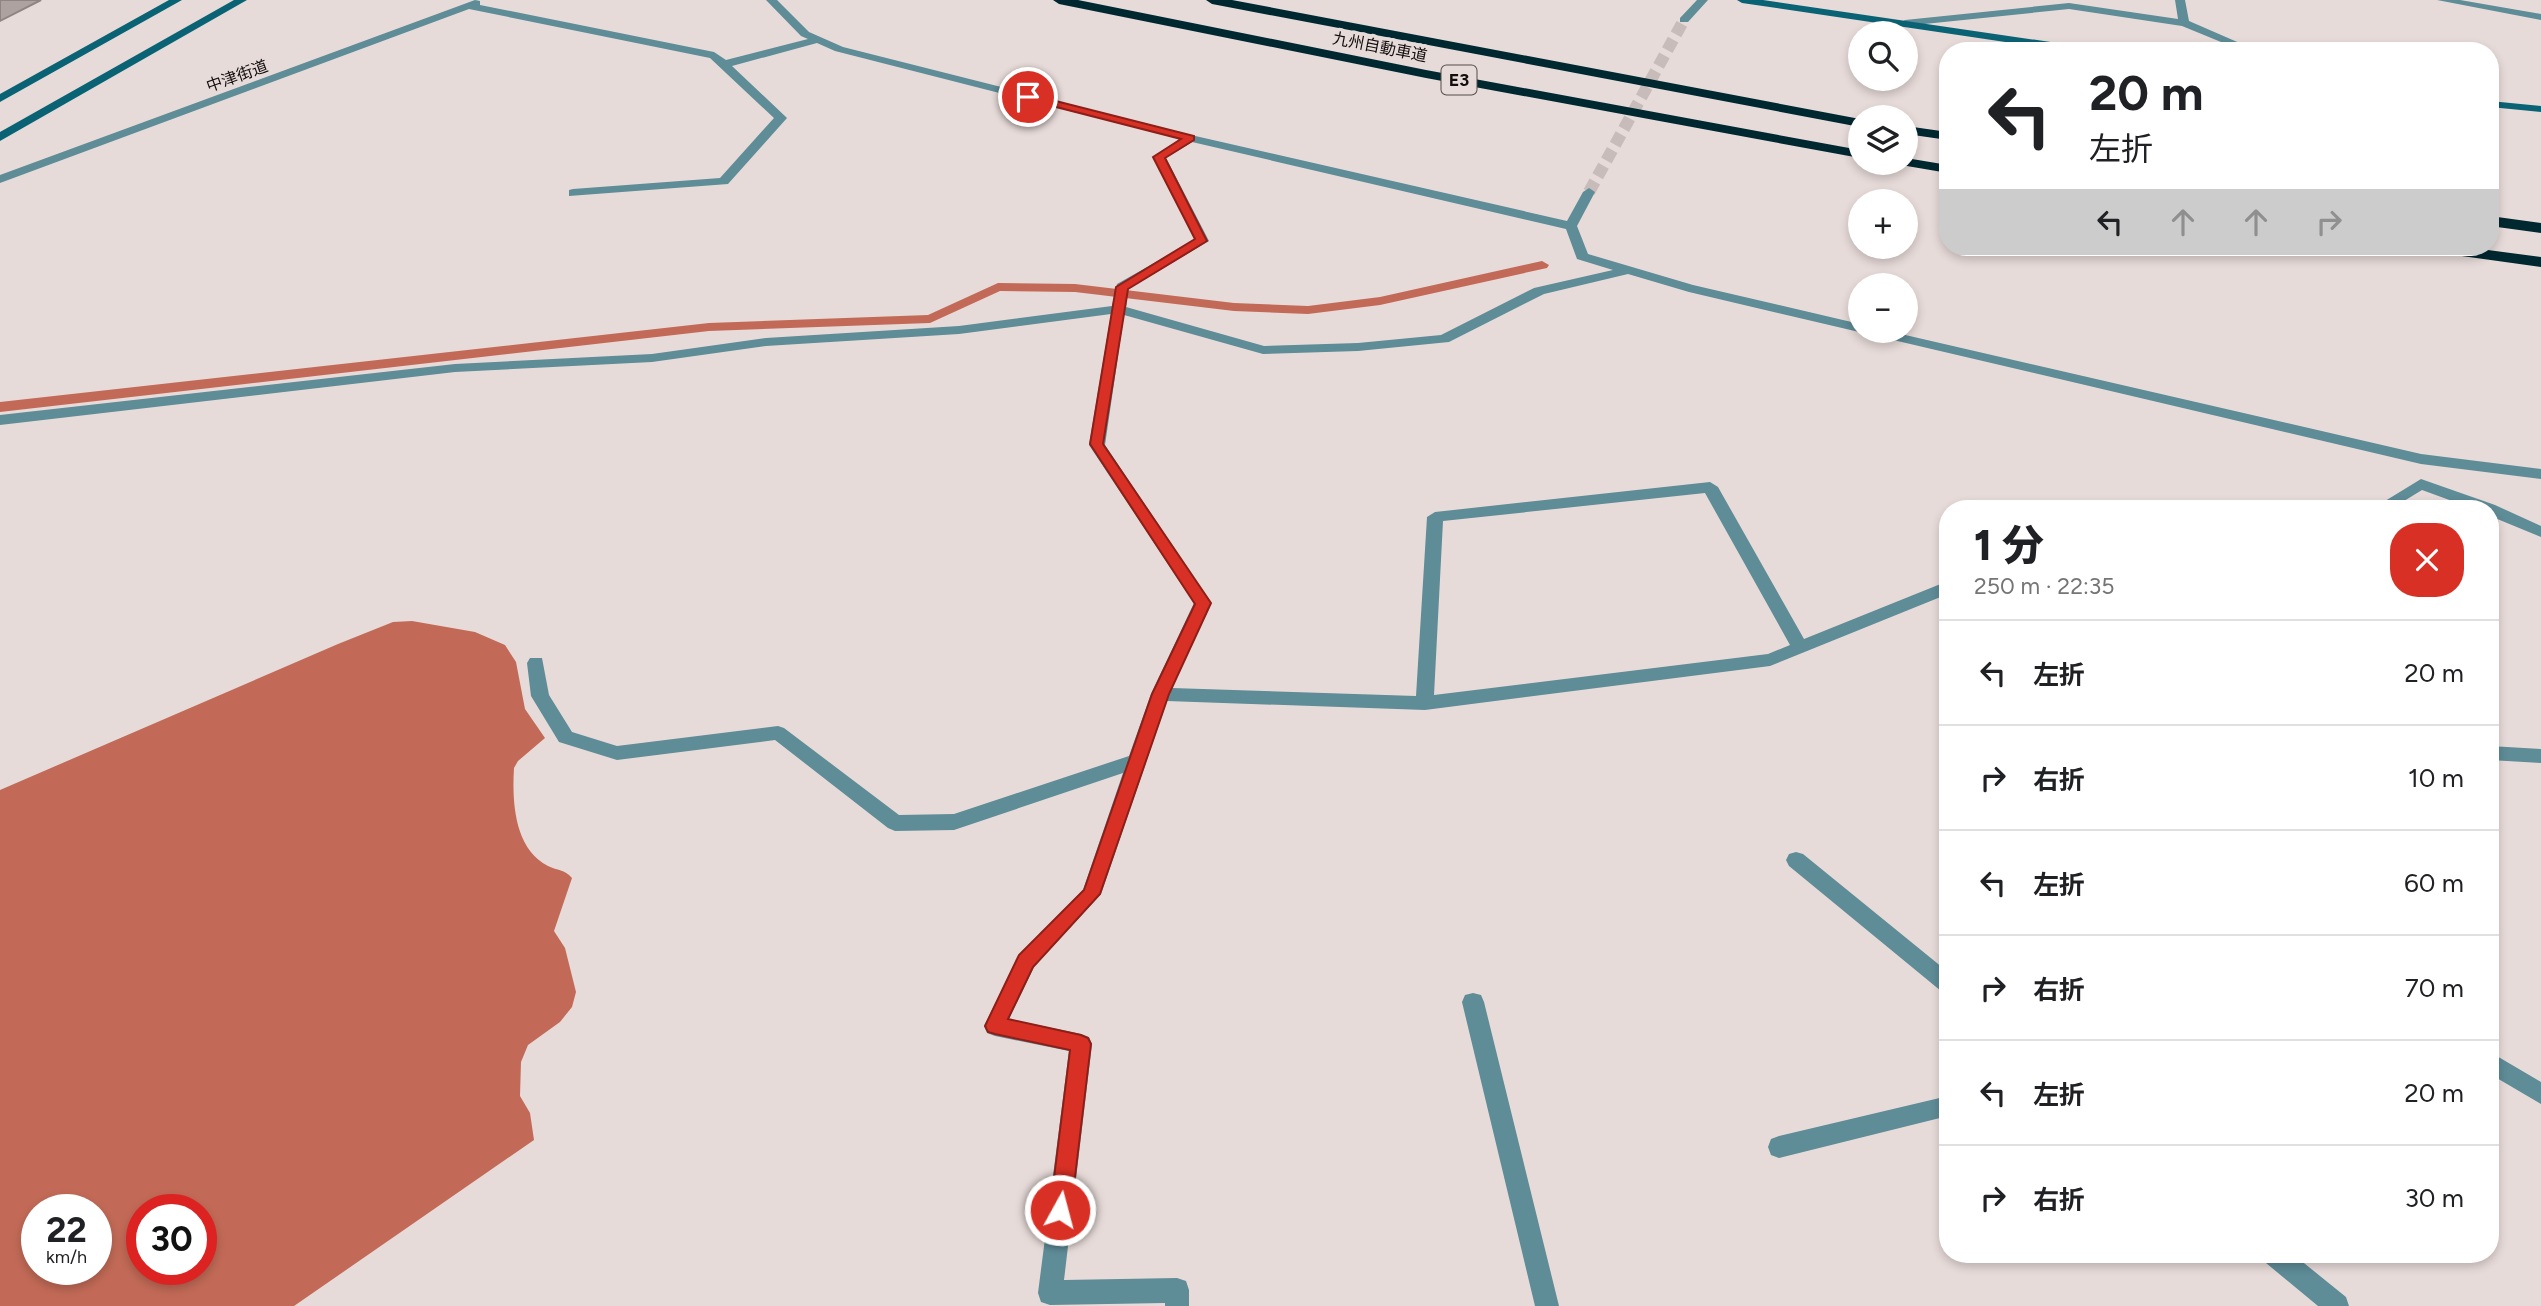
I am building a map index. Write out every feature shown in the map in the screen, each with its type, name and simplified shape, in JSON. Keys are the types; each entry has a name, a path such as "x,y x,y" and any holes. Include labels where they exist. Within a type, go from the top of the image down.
{"highway":[{"name":"九州自動車道","path":"1059,0 1426,74 1848,152"},
{"name":"九州自動車道","path":"1212,0 1848,121"},
{"path":"1918,132 1939,135"},
{"path":"1918,164 1939,168"},
{"path":"2499,222 2541,228"},
{"path":"2498,256 2541,262"}],"street":[{"path":"0,99 177,0"},
{"path":"0,137 242,0"},
{"name":"中津街道","path":"0,179 485,0"},
{"path":"771,0 805,34 839,49 1190,138 1571,226"},
{"path":"1684,20 1703,0"},
{"path":"1742,0 1891,21"},
{"path":"2180,0 2184,23"},
{"path":"2442,0 2541,17"},
{"path":"468,6 714,55 780,118 724,181 573,193"},
{"path":"1918,22 2069,6 2184,23 2231,42"},
{"path":"1918,25 2031,42"},
{"path":"725,64 818,40"},
{"path":"2499,105 2541,109"},
{"path":"1177,1306 1177,1290 1050,1293 1081,1044 995,1026 1026,961 1091,894 1160,694 1203,603 1097,444 1122,287 1202,241 1158,157 1190,138"},
{"path":"1589,192 1571,226 1582,256 1689,288 1848,325"},
{"path":"0,420 455,368 652,358 766,342 959,330 1119,309 1263,350 1358,347 1444,339 1539,291 1629,270"},
{"path":"1918,342 2421,459 2541,474"},
{"path":"2421,459 2421,484"},
{"path":"2395,500 2421,484"},
{"path":"2421,484 2463,500"},
{"path":"1425,703 1435,517 1710,486 1800,648"},
{"path":"2499,514 2541,532"},
{"path":"1160,694 1425,703 1770,660 1939,591"},
{"path":"536,663 540,696 565,737 617,753 778,733 895,823 954,822 1137,761"},
{"path":"2499,754 2541,756"},
{"path":"1796,860 1939,978"},
{"path":"1473,1002 1547,1306"},
{"path":"2499,1068 2541,1094"},
{"path":"1779,1147 1939,1108"},
{"path":"2285,1263 2337,1306"}],"shaded area":[{"path":"412,621 475,632 505,645 516,662 525,709 545,738 518,761 514,768 518,823 528,848 537,858 572,878 554,931 565,948 576,992 572,1007 560,1022 528,1045 521,1062 520,1096 530,1113 534,1140 294,1306 0,1306 0,790 393,622"}],"building":[{"path":"0,0 41,0 0,21"}],"waterway":[{"path":"0,407 709,327 930,319 998,287 1075,288 1234,307 1308,310 1380,301 1542,265"}],"tunnel":[{"path":"1589,192 1684,20"}],"route":[{"path":"1028,97 1190,138 1158,157 1202,241 1122,287 1097,444 1203,603 1160,694 1091,894 1026,961 995,1026 1081,1044 1060,1210"}]}
